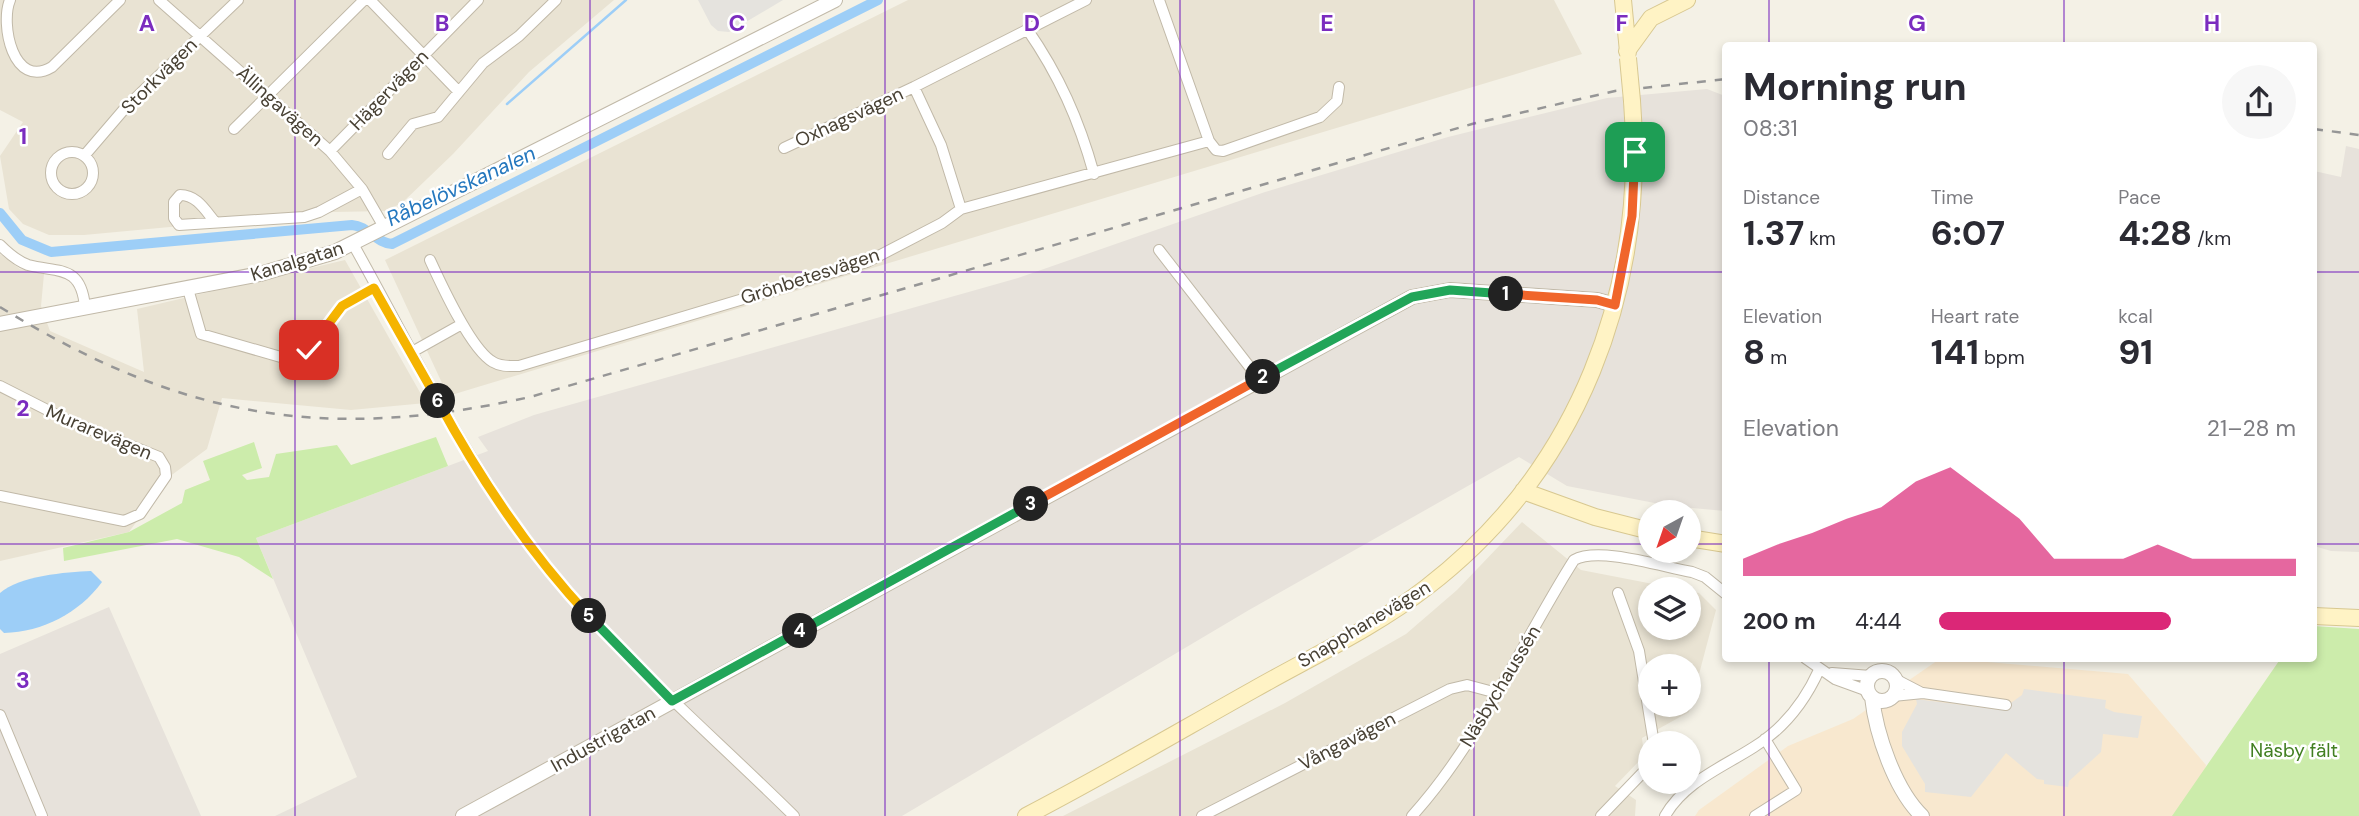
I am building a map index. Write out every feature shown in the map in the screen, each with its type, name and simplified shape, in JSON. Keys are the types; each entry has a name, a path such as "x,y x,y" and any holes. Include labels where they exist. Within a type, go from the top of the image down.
{"main road":[{"path":"1628,55 1651,18 1687,0"},
{"name":"Snapphanevägen","path":"1026,816 1393,611 1461,560 1527,485 1583,396 1601,352 1615,305 1634,192 1632,101 1623,1"},
{"path":"1527,485 1595,517 1638,526"},
{"path":"1701,540 1722,543"},
{"path":"2317,616 2359,618"}],"street":[{"path":"10,0 4,14 19,64 28,72 41,73 52,67 120,0"},
{"name":"Ällingavägen","path":"159,0 330,151 362,189 380,230"},
{"name":"Storkvägen","path":"84,156 126,107 238,0"},
{"path":"234,129 364,0"},
{"path":"370,0 459,92"},
{"name":"Hägervägen","path":"330,151 478,0"},
{"path":"388,154 413,124 438,117 483,63 519,36 556,0"},
{"name":"Kanalgatan","path":"0,324 288,268 358,242 835,0"},
{"name":"Oxhagsvägen","path":"784,148 914,87 1086,0"},
{"path":"1159,0 1209,141 1216,150 1223,151 1320,117 1337,101 1339,88"},
{"path":"1027,29 1066,94 1082,131 1094,174"},
{"name":"Oxhagsvägen","path":"914,87 941,145 961,209"},
{"name":"Grönbetesvägen","path":"430,260 463,324 489,361 501,366 519,366 867,262 942,223 961,209 1209,141"},
{"path":"66,153 84,156 93,170 89,186 77,194 60,191 51,177 55,160 66,153"},
{"path":"215,222 304,217 362,189"},
{"path":"358,242 374,288 461,441 534,550 581,608 672,701 794,816"},
{"path":"0,245 23,263 56,268 68,274 82,290 85,307"},
{"path":"1159,250 1259,379"},
{"path":"188,289 201,334 291,360 309,350 342,306 374,288"},
{"name":"Industrigatan","path":"463,816 1412,297 1450,290 1597,300 1615,305"},
{"path":"412,352 463,324"},
{"name":"Murarevägen","path":"0,386 76,424 159,457 165,467 166,476 140,514 124,521 0,496"},
{"name":"Näsbychaussén","path":"1412,816 1445,776 1572,564 1584,555 1601,555 1692,572 1705,577 1722,591"},
{"path":"1618,593 1639,651 1652,731"},
{"path":"1810,662 1835,679 1870,694 1891,698 1923,693 2006,705"},
{"path":"1881,662 1873,674 1870,694 1875,721 1905,794 1922,816"},
{"path":"1886,748 1885,716 1897,688 1893,662"},
{"path":"1819,670 1850,676 1873,674 1894,677 1923,693"},
{"path":"1701,776 1765,739 1792,714 1819,670"},
{"name":"Vångavägen","path":"1202,816 1450,689 1467,685 1497,693"},
{"path":"0,715 42,816"},
{"path":"1755,816 1796,790 1765,739"},
{"path":"1601,816 1638,777"},
{"path":"1665,816 1678,794"}],"shaded area":[{"path":"0,0 614,0 529,72 453,154 403,202 387,211 333,212 84,235 49,235 23,224 9,209 0,156 23,122 0,110"},
{"path":"698,0 783,0 729,32 718,31 711,25"},
{"path":"908,0 1554,0 1582,54 448,396 385,260"},
{"path":"1707,89 1722,95 1722,511 1701,509 1701,500 1639,500 1567,486 1519,457 1249,610 902,816 275,816 357,777 256,538 488,451 478,437 534,415 1018,278 1265,192 1448,137 1607,98"},
{"path":"2346,146 2359,149 2359,552 2331,551 2317,547 2317,172 2341,177"},
{"path":"0,254 20,269 44,274 41,306 50,331 144,372 137,309 345,260 426,403 351,410 222,398 207,449 169,477 129,532 0,561"},
{"path":"1522,522 1581,570 1638,581 1638,640 1701,640 1701,595 1716,610 1701,667 1701,654 1638,654 1638,717 1680,717 1655,731 1638,731 1638,762 1615,786 1636,800 1635,816 1063,816 1285,703 1406,634 1457,590"},
{"path":"109,607 201,816 0,816 0,654"},
{"path":"1935,662 1988,662 2128,674 2206,765 2194,816 1695,816 1699,810 1788,746 1853,719"},
{"path":"2024,689 2106,700 2105,708 2114,712 2142,716 2138,738 2103,734 2101,752 2069,781 2068,787 2044,784 2044,780 2037,779 2006,753 1971,797 1925,792 1925,784 1902,746 1902,732 1917,704 1916,699 2001,710 2022,695"}],"green space":[{"path":"436,437 448,466 256,538 273,579 239,557 177,539 64,561 63,548 129,532 182,503 185,490 210,480 203,461 254,442 262,468 242,475 247,480 269,477 276,454 337,445 351,465"},
{"name":"Näsby fält","path":"2317,626 2359,629 2359,816 2172,816 2278,662 2317,662"}],"water":[{"path":"91,571 102,582 82,603 59,619 18,632 4,633 0,629 0,593 8,587 43,576"}],"waterway":[{"path":"507,104 626,0"},
{"name":"Råbelövskanalen","path":"0,213 22,240 51,252 352,225 392,244 878,0"}],"railway":[{"path":"0,307 66,345 130,374 193,396 255,411 319,418 385,418 455,411 530,397 1472,124 1615,91 1722,79"},
{"path":"2317,129 2359,135"}],"route":[{"path":"309,350 342,306 374,288 445,414 497,499 581,608 672,701 1412,297 1450,290 1597,300 1615,305 1632,216 1635,152"}]}
